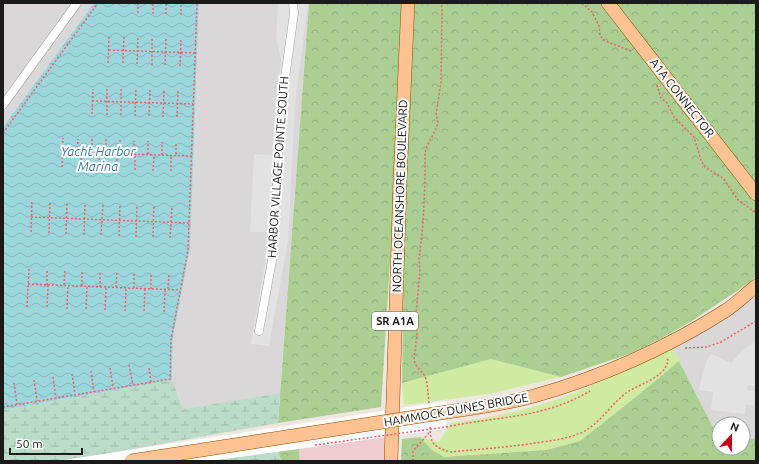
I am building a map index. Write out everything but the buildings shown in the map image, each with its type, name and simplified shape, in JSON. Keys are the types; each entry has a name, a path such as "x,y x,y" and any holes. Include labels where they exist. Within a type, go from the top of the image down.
{"main road":[{"name":"NORTH OCEANSHORE BOULEVARD","path":"390,461 399,188 408,3"},
{"name":"A1A CONNECTOR","path":"608,3 756,194"},
{"name":"HAMMOCK DUNES BRIDGE","path":"131,461 505,403 533,396 566,386 619,366 670,342 725,310 756,286"}],"street":[{"path":"3,105 77,3"},
{"name":"HARBOR VILLAGE POINTE SOUTH","path":"259,331 273,255 282,107 294,3"}],"path":[{"path":"3,133 98,3"},
{"path":"138,3 138,13"},
{"path":"153,3 153,14"},
{"path":"166,3 166,14"},
{"path":"181,3 181,15"},
{"path":"3,407 170,379 171,339 188,250 197,3"},
{"path":"429,407 425,376 416,364 414,358 417,334 416,314 420,270 419,259 423,225 425,153 438,122 436,115 441,82 442,8 440,3"},
{"path":"582,3 592,12 599,26 600,36 605,41 624,47 632,52"},
{"path":"108,63 109,37"},
{"path":"123,64 124,37"},
{"path":"137,64 138,37"},
{"path":"152,38 152,65"},
{"path":"165,65 166,39"},
{"path":"180,66 181,40"},
{"path":"109,50 195,53"},
{"path":"655,80 661,98 667,103 677,122 694,137 700,160 705,167 723,178 738,200 756,213"},
{"path":"92,114 93,89"},
{"path":"107,89 107,115"},
{"path":"121,115 122,89"},
{"path":"135,116 136,89"},
{"path":"149,116 150,90"},
{"path":"163,117 164,90"},
{"path":"177,117 178,91"},
{"path":"92,101 194,104"},
{"path":"62,167 63,138"},
{"path":"78,139 78,152"},
{"path":"92,139 92,153"},
{"path":"106,140 106,153"},
{"path":"117,169 120,140"},
{"path":"134,140 135,170"},
{"path":"148,141 148,154"},
{"path":"162,142 162,155"},
{"path":"176,142 176,155"},
{"path":"62,152 192,156"},
{"path":"81,152 81,168"},
{"path":"99,153 99,168"},
{"path":"153,171 154,155"},
{"path":"171,171 172,155"},
{"path":"30,232 32,201"},
{"path":"49,233 50,202"},
{"path":"66,234 67,202"},
{"path":"84,235 85,203"},
{"path":"102,235 103,204"},
{"path":"119,236 120,204"},
{"path":"136,237 137,205"},
{"path":"153,237 154,205"},
{"path":"170,238 172,207"},
{"path":"31,217 189,223"},
{"path":"27,307 28,269"},
{"path":"47,269 47,308"},
{"path":"64,286 65,270"},
{"path":"82,270 82,286"},
{"path":"100,272 100,287"},
{"path":"116,288 117,272"},
{"path":"134,273 134,288"},
{"path":"151,273 151,289"},
{"path":"168,289 169,274"},
{"path":"28,284 180,290"},
{"path":"67,308 68,286"},
{"path":"86,309 87,286"},
{"path":"105,310 106,287"},
{"path":"125,311 126,288"},
{"path":"144,311 145,288"},
{"path":"164,312 165,289"},
{"path":"682,349 707,346 721,342 756,321"},
{"path":"430,426 430,433 434,446 450,452 523,445 568,438 583,432 594,425 628,392 654,378 668,364 668,360 665,358 667,355"},
{"path":"129,365 133,385"},
{"path":"110,368 114,388"},
{"path":"149,368 151,382"},
{"path":"91,371 94,392"},
{"path":"72,374 75,395"},
{"path":"53,377 56,398"},
{"path":"34,380 37,401"},
{"path":"14,383 17,404"},
{"path":"314,445 446,427"},
{"path":"413,461 414,451 430,433"}],"shaded area":[{"path":"3,3 94,3 3,127"},
{"path":"199,3 309,3 280,393 183,409 172,380 173,338 190,249"},
{"path":"278,3 308,3 295,104 288,241 269,346 251,344 270,232 250,232 254,154 272,155 276,99 281,60 276,37"},
{"path":"756,294 756,438 751,439 751,416 711,416 711,423 672,347"},
{"path":"756,342 756,383 755,386 748,385 747,390 755,391 754,405 746,405 745,414 711,410 713,392 699,390 707,360 711,354 731,363 743,349"},
{"path":"387,427 386,461 300,461 298,440"}],"green space":[{"path":"309,3 403,3 395,181 381,407 278,423"},
{"path":"413,3 600,3 607,9 756,203 756,277 690,322 662,338 632,353 561,377 491,359 402,383 405,180"},
{"path":"616,3 756,3 756,185"},
{"path":"672,347 679,361 637,397 580,441 546,450 444,457 432,450 420,437 439,442 451,423 541,405 595,384"},
{"path":"491,359 561,377 489,394 404,405 402,383"},
{"path":"679,361 711,423 711,456 751,456 751,439 756,438 756,461 401,461 402,439 420,437 432,450 444,457 546,450 580,441"},
{"path":"172,380 183,409 280,393 278,423 66,461 3,461 3,410"},
{"path":"298,440 300,461 281,461 276,444"},
{"path":"276,444 281,461 170,461"}],"water":[{"name":"Yacht Harbor Marina","path":"94,3 199,3 190,249 173,338 172,380 3,410 3,127"}],"pier":[{"path":"447,401 446,429 209,461 58,461"}]}
